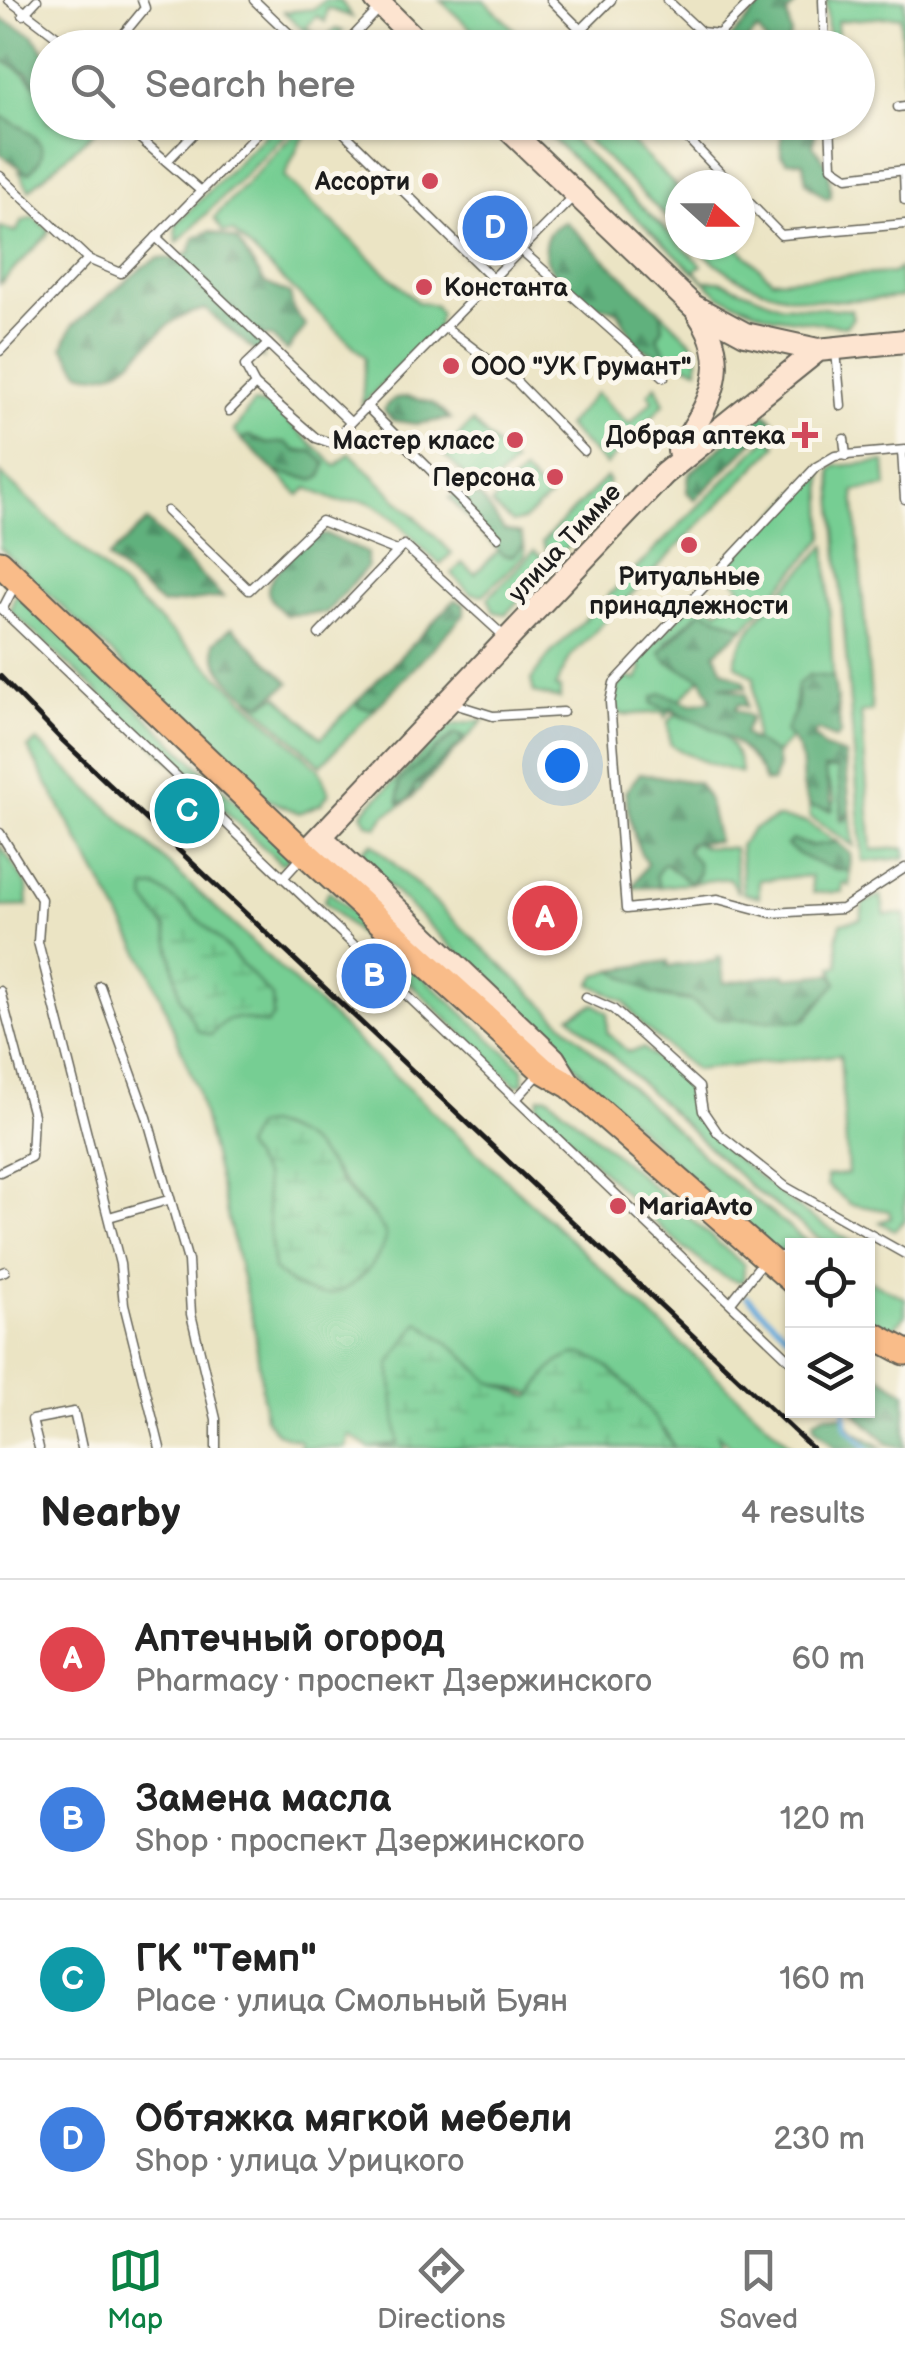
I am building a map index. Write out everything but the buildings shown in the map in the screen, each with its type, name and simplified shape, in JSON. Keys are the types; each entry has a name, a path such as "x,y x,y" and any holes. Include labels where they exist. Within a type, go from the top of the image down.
{"main road":[{"path":"379,3 406,30"},
{"path":"519,140 693,306 745,334 826,349 905,342"},
{"path":"664,474 701,416 716,378 716,345 693,306"},
{"name":"улица Тимме","path":"313,845 664,474 826,349"},
{"path":"10,571 313,845 571,1086 785,1275"},
{"path":"875,1334 902,1344"}],"lane":[{"path":"8,0 46,30"},
{"path":"24,15 38,0"},
{"path":"127,30 145,8 142,0"},
{"path":"254,0 285,30"},
{"path":"551,0 582,30 610,0"},
{"path":"668,0 699,30"},
{"path":"723,30 753,0"},
{"path":"823,0 824,30"},
{"path":"357,30 379,3"},
{"path":"142,140 202,191"},
{"path":"167,162 188,140"},
{"path":"0,176 88,259 121,273 251,140"},
{"path":"351,140 492,279"},
{"path":"689,140 718,170"},
{"path":"831,140 832,166 847,177 904,170 905,200"},
{"path":"268,344 245,366 255,385 316,438 330,442 575,196"},
{"path":"755,208 781,235 905,224"},
{"path":"156,237 350,422"},
{"path":"521,250 664,377"},
{"path":"0,351 88,259"},
{"path":"445,327 516,381 584,451"},
{"path":"826,349 841,406"},
{"path":"229,411 255,385"},
{"path":"366,406 498,536"},
{"path":"844,439 846,456"},
{"path":"905,499 903,450 835,456 816,468 614,683 611,710 626,909 718,899 771,914 842,910 905,868"},
{"path":"167,511 250,590 320,521 397,552"},
{"path":"318,634 404,544 510,640"},
{"path":"10,571 1,609 785,1355"},
{"path":"450,703 492,716 563,712"},
{"path":"596,710 611,710"},
{"path":"0,833 41,899 38,942 109,1217 124,1304 160,1448"},
{"path":"283,878 313,845"},
{"path":"100,986 147,1118 188,1260 190,1314 216,1420 216,1448"},
{"path":"0,991 33,1115 31,1157 0,1172"},
{"path":"586,997 614,1008 699,1087 703,1111 718,1133 786,1187 905,1254"},
{"path":"516,1099 548,1065"},
{"path":"109,1217 168,1200"},
{"path":"731,1302 765,1260 785,1256"},
{"path":"38,1448 32,1420 74,1412 82,1448"}],"green space":[{"path":"325,0 340,0 352,17 327,8 325,22 317,16 306,27 310,30 304,30 284,12 313,9"},
{"path":"440,0 484,0 515,30 472,30"},
{"path":"766,0 800,0 787,13 790,30 739,30"},
{"path":"826,0 905,0 905,95 900,16 837,21 837,30 828,30"},
{"path":"0,18 30,33 30,76 0,59"},
{"path":"0,59 30,80 30,140 85,140 29,190 19,171 28,173 23,126 15,126 0,115"},
{"path":"0,115 30,134 30,140 37,140 42,153 28,173 0,154"},
{"path":"260,140 280,140 177,243 176,224"},
{"path":"288,140 302,140 284,177 417,302 434,305 440,313 437,328 362,405 365,357 233,232 223,232 214,218"},
{"path":"553,140 573,140 665,229 665,244"},
{"path":"587,140 629,140 665,175 665,215"},
{"path":"781,140 814,140 813,145 828,166 831,197 827,199 806,183 803,162 787,161 781,155"},
{"path":"33,217 49,230 47,235 0,284 0,227 16,232 22,221"},
{"path":"566,222 661,312 663,328 657,337 665,351 662,357 637,346 618,312 580,298 552,270 545,253 546,241 552,230"},
{"path":"210,231 237,240 265,283 290,294 293,309 306,326 287,351 272,337 261,336 263,358 205,309 175,320 122,368 96,375 80,372 63,347 72,326 144,266 159,258 174,259 189,253 194,238"},
{"path":"682,260 697,260 702,265 695,270 701,278"},
{"path":"712,260 751,260 772,280 893,273 900,268 902,297 791,297 743,281"},
{"path":"704,281 720,281 780,305 851,310 853,318 846,326 773,317 720,296"},
{"path":"661,312 698,348 698,369 662,357 665,351 657,337 663,327"},
{"path":"656,385 664,404 606,465 566,426 596,393 629,424 653,400 648,394"},
{"path":"408,397 432,403 450,419 416,424 392,420 384,410 386,407 393,400"},
{"path":"253,403 271,406 336,466 350,453 452,553 440,564 388,514 368,502 341,502 308,488 299,495 276,472 314,480 326,464 312,451 294,451 285,443 267,444 247,436 241,439 234,431"},
{"path":"763,411 774,421 695,500 687,492 689,474"},
{"path":"472,422 514,463 483,494 442,453"},
{"path":"250,436 267,444 285,442 297,452 312,451 326,464 321,477 314,480 276,472 241,439"},
{"path":"768,437 777,445 571,656 555,687 560,688 560,699 534,693 531,680 549,655"},
{"path":"885,462 887,487 854,491 872,711 861,713 872,850 905,848 905,858 863,862 831,470 836,466"},
{"path":"822,467 824,538 744,628 699,612 666,642 667,662 701,678 680,700 662,693 656,706 671,710 665,718 664,712 622,715 614,706 618,685 625,677 637,680 642,669 637,662 699,596 718,611 740,587 726,567"},
{"path":"523,472 549,498 524,520 512,523 491,504"},
{"path":"0,473 319,769 329,793 321,804 299,813 266,799 0,548"},
{"path":"606,477 609,482 605,489 612,497 560,555 548,554 542,542"},
{"path":"457,493 481,497 504,530 521,534 524,545 513,556 503,555 449,498"},
{"path":"147,521 223,597 162,605 108,558"},
{"path":"315,535 328,535 367,553 367,567 326,613 286,615 270,597 270,583 287,560"},
{"path":"524,545 525,555 483,595 470,593 452,574 462,563 475,574 499,550 503,555 516,554"},
{"path":"826,545 833,677 809,675 796,690 792,738 776,754 755,741 754,677 736,665 738,653 757,621"},
{"path":"534,551 543,558 544,573 506,614 494,612 488,598"},
{"path":"16,593 290,853 286,863 280,863 10,610"},
{"path":"455,600 464,604 464,615 380,704 370,709 358,706 358,700"},
{"path":"702,610 744,628 715,653 723,670 744,681 746,688 719,686 746,694 747,707 739,704 735,709 751,717 744,734 776,754 778,767 772,782 765,782 747,753 718,731 652,704 653,697 662,693 691,704 712,700 701,678 667,662 660,652"},
{"path":"232,627 290,683 262,704 236,688 218,663 214,643"},
{"path":"809,675 833,677 840,735 836,739 817,730 814,735 824,748 845,755 850,809 843,821 838,769 824,769 833,809 811,807 803,788 799,752 785,732 797,707 797,685"},
{"path":"278,696 321,738 358,700 376,708 321,765 248,698 262,704"},
{"path":"676,714 703,722 726,738 735,751 741,773 696,758 670,744 668,722"},
{"path":"484,720 412,797 415,785 464,736 453,734 399,782 399,803 404,804 385,815 377,827 367,823 362,813 450,726"},
{"path":"456,733 464,741 415,785 408,801 399,803 399,782"},
{"path":"37,741 793,1448 732,1448 718,1435 722,1448 674,1448 665,1430 490,1382 460,1352 398,1414 398,1443 370,1448 349,1435 346,1448 300,1448 301,1441 276,1433 265,1417 255,1332 197,1089 151,973 28,748","holes":["184,906 265,992 274,1007 267,1024 231,1018 210,1035 196,1020 186,1005 173,948 159,918","277,1127 320,1155 374,1216 319,1295 294,1286 274,1270 264,1177"]},
{"path":"838,769 843,793 840,820 846,820 850,809 854,846 810,817 809,804 831,811 835,800 824,771"},
{"path":"640,773 698,783 708,798 718,841 689,843 687,851 698,863 699,873 691,883 664,863 656,875 659,887 632,888 647,864 635,839 625,792"},
{"path":"777,818 806,822 837,842 811,846 797,841 788,845 835,870 850,871 850,886 843,883 842,892 813,893 811,876 759,880 759,897 743,893 740,846 753,829"},
{"path":"693,840 704,847 734,848 738,893 729,878 691,883 698,877 695,860 687,851"},
{"path":"792,840 811,846 837,842 851,854 850,871 808,859 787,845"},
{"path":"372,843 725,1176 802,1238 785,1238 785,1250 773,1252 738,1224 362,860 360,853"},
{"path":"0,845 27,885 28,906 0,907"},
{"path":"664,863 691,883 659,887 656,875"},
{"path":"156,887 204,925 272,996 273,1016 267,1024 231,1018 211,1035 198,1031 180,997 166,928 145,899 146,888"},
{"path":"329,891 523,1068 524,1083 516,1085 324,901"},
{"path":"881,895 885,915 905,914 905,1220 894,1230 880,1222 891,1218 889,1211 850,1204 827,1185 827,1176 848,1174 840,1055 695,1070 644,1027 625,1002 591,984 597,975 613,970 659,996 695,1002 719,1019 807,1019 836,983 832,967 839,966 837,939 841,923 861,919 863,904"},
{"path":"716,957 721,957 724,983 785,974 786,978 832,974 837,983 802,1021 719,1019 689,1000 653,994 613,970 668,961 669,966 716,961"},
{"path":"595,1004 608,1013 607,1032 628,1052 643,1048 683,1080 694,1117 728,1152 802,1211 845,1238 819,1238 752,1188 570,1016"},
{"path":"548,1096 744,1265 743,1281 725,1277 701,1261 639,1207 537,1106 539,1097"},
{"path":"266,1124 311,1145 386,1235 370,1268 339,1291 310,1293 274,1270 264,1177 244,1147 255,1126"},
{"path":"875,1283 905,1298 905,1315 892,1331 875,1323"},
{"path":"419,1322 460,1352 490,1382 530,1397 560,1361 575,1355 588,1356 617,1375 674,1448 379,1448 398,1443 390,1363"},
{"path":"875,1373 905,1392 905,1448 888,1444 860,1418 875,1418"},
{"path":"844,1418 853,1431 884,1448 835,1448 814,1427 814,1420"}],"waterway":[{"path":"747,1297 785,1332"},
{"path":"845,1418 846,1428 868,1448"}],"railway":[{"path":"0,676 60,738 812,1448"}],"place":[{"name":"Ассорти","path":"430,181"},
{"name":"Обтяжка мягкой мебели","path":"495,228"},
{"name":"Константа","path":"424,287"},
{"name":"ООО \"УК Грумант\"","path":"451,366"},
{"name":"Добрая аптека","path":"805,435"},
{"name":"Мастер класс","path":"515,440"},
{"name":"Персона","path":"555,477"},
{"name":"Ритуальные принадлежности","path":"689,545"},
{"name":"ГК \"Темп\"","path":"187,811"},
{"name":"Аптечный огород","path":"545,918"},
{"name":"Замена масла","path":"374,976"},
{"name":"MariaAvto","path":"618,1206"}]}
